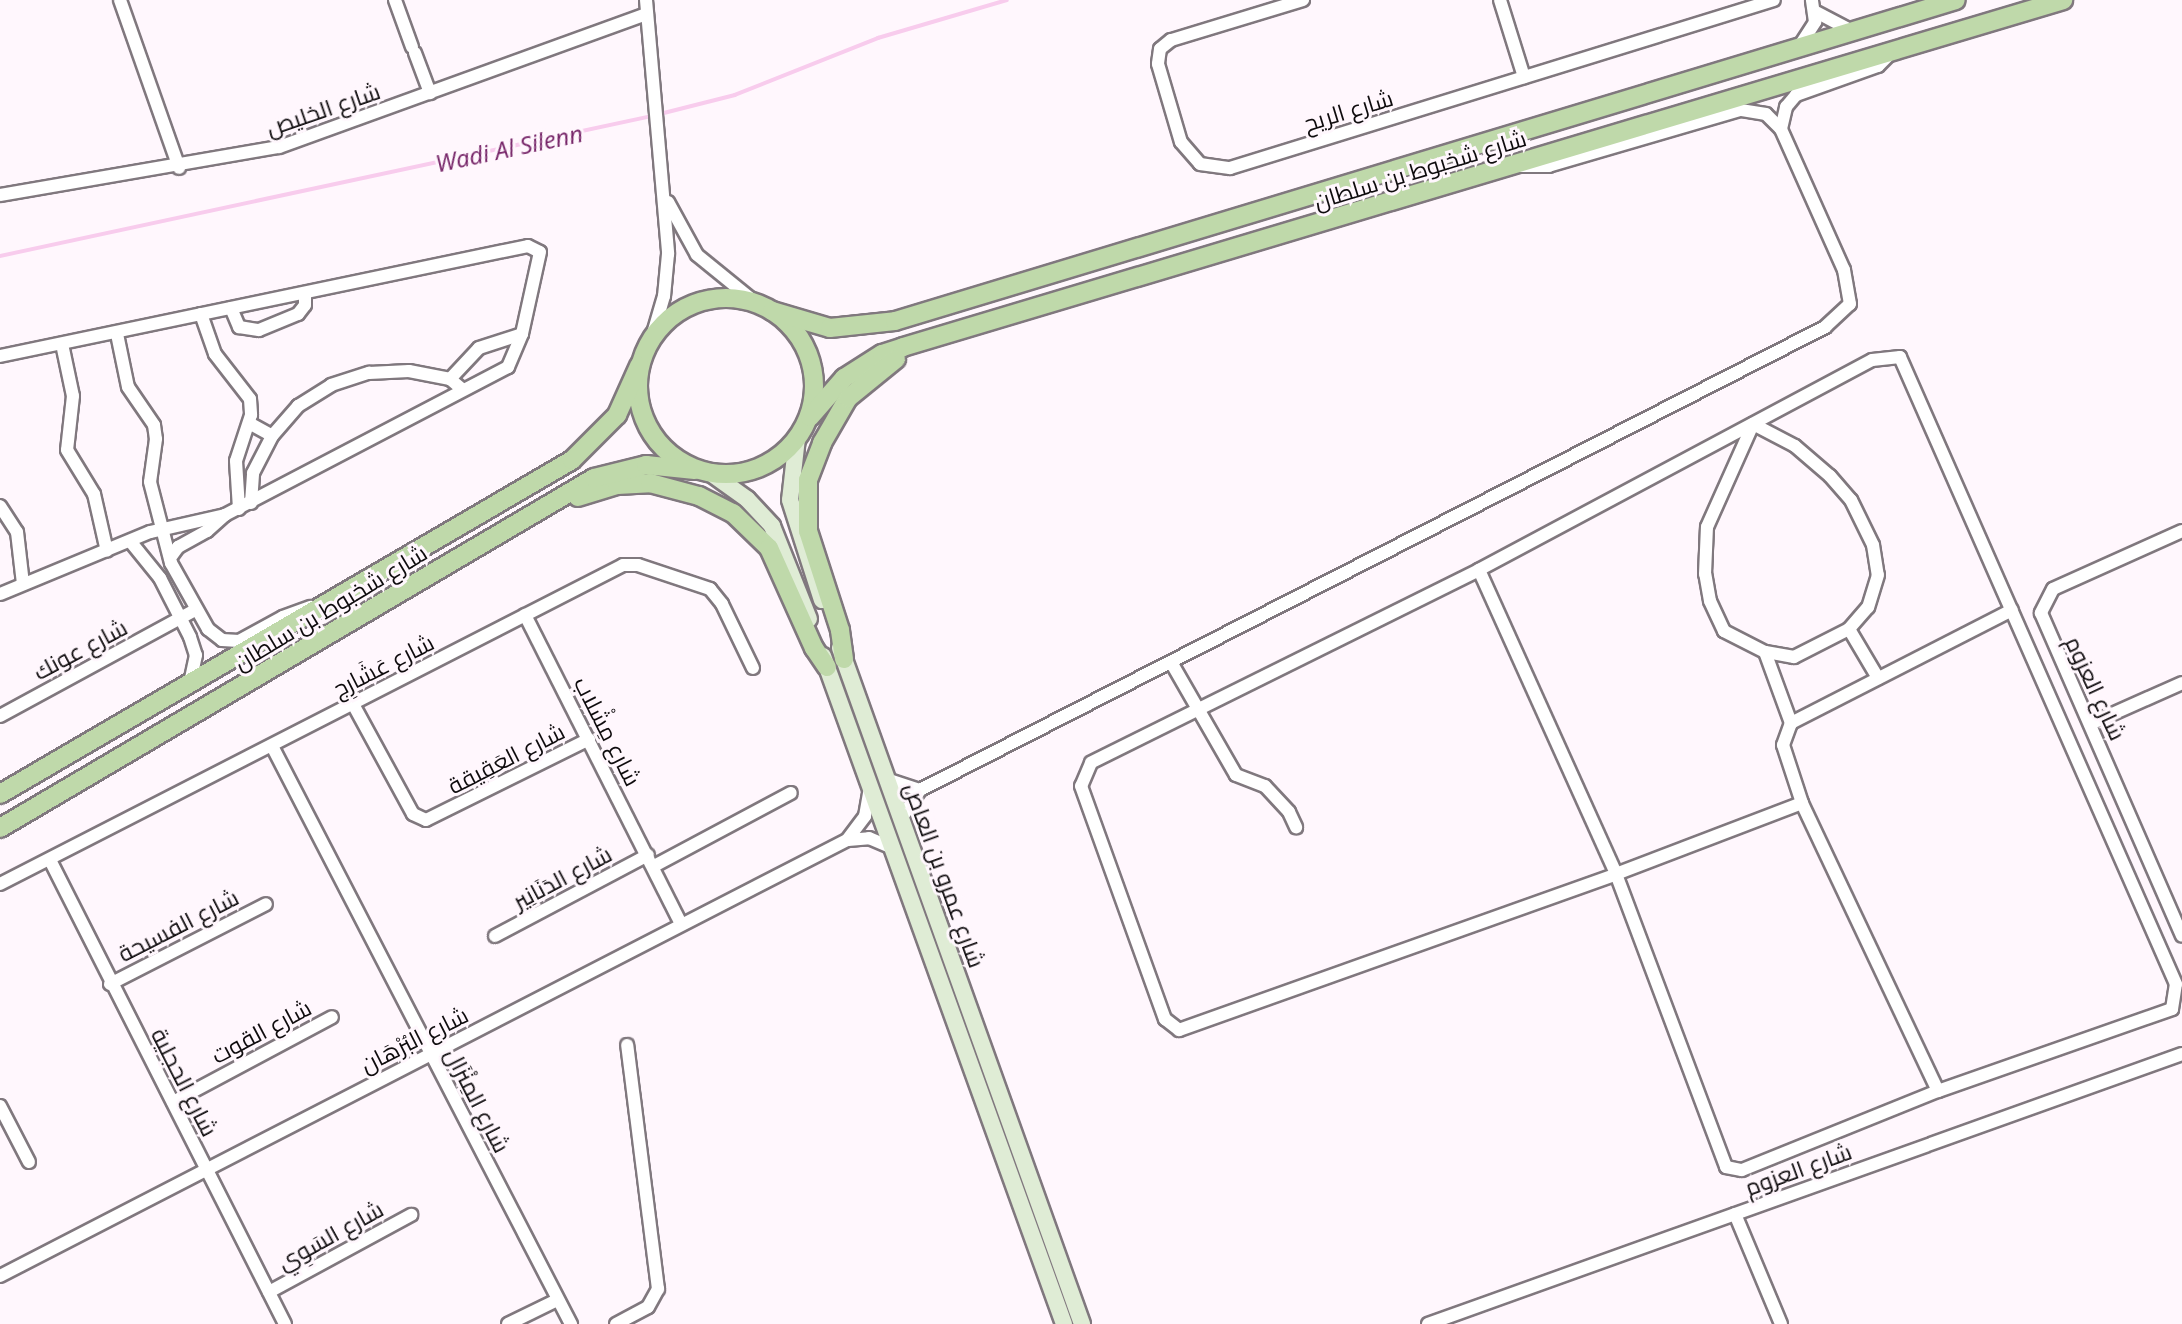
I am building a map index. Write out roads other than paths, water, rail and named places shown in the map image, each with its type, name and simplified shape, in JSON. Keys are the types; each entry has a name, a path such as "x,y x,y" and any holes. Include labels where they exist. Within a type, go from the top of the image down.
{"main road":[{"name":"شارع شخبوط بن سلطان","path":"772,311 830,328 895,321 1956,0"},
{"name":"شارع شخبوط بن سلطان","path":"810,416 844,378 882,354 2063,0"},
{"path":"721,299 755,303 772,311 806,346 815,393 810,416 797,438 772,463 753,471 704,472 673,457 655,439 642,417 639,366 652,337 687,307 721,299"},
{"path":"844,659 838,622 812,547 806,505 811,469 834,418 858,386 892,360 1013,321 1029,312"},
{"name":"شارع شخبوط بن سلطان","path":"0,794 326,606 589,447 617,415 639,366"},
{"name":"شارع عمرو بن العاص","path":"797,438 789,487 793,519 1082,1324"},
{"name":"شارع شخبوط بن سلطان","path":"0,828 594,478 646,465 704,472"},
{"name":"شارع عمرو بن العاص","path":"704,472 747,499 772,526 827,667 1064,1324"},
{"path":"425,579 459,566 581,496 617,485 658,484 715,503 761,538 827,667"}],"street":[{"path":"120,0 179,168"},
{"path":"395,0 430,93"},
{"path":"646,0 663,185 667,275 652,337"},
{"name":"شارع الريح","path":"1303,0 1171,40 1160,49 1158,64 1181,142 1200,164 1230,168 1524,77 1732,6 1774,0"},
{"path":"1500,0 1524,77"},
{"path":"1798,48 1811,32 1814,6 1852,32"},
{"name":"شارع الخليص","path":"0,195 179,168 290,144 647,14"},
{"path":"1781,129 1783,114 1796,95 1878,66 1892,52"},
{"path":"901,819 920,790 1840,317 1850,304 1850,287 1781,129 1766,114 1740,110 1549,166 1516,166"},
{"path":"663,185 671,211 697,254 755,303"},
{"path":"0,356 117,334 201,314 532,246 540,256 522,334 511,365 225,516 208,531 178,547 171,560 155,572"},
{"path":"231,308 239,327 259,330 301,312 304,293"},
{"path":"201,314 215,355 250,400 249,423 236,461 245,506"},
{"path":"117,334 128,387 154,425 156,446 149,474 171,560 195,610 215,636 230,642 293,612 326,606"},
{"path":"450,379 479,348 522,334"},
{"path":"62,344 73,397 67,450 94,494 107,551"},
{"path":"1479,570 1616,874 1726,1167 1742,1170 1938,1091 2172,1009 2176,984 1900,357 1872,360 1479,570 1091,763 1081,786 1165,1019 1179,1030 1616,874 1802,803"},
{"path":"245,506 257,463 272,436 298,406 350,377 410,371 450,379 462,389"},
{"path":"249,423 272,436"},
{"path":"1753,424 1795,446 1830,476 1851,500 1873,545 1878,575 1868,607 1849,629 1794,657 1765,652 1724,631 1710,601 1705,574 1707,527 1753,424"},
{"path":"0,506 17,532 23,584"},
{"path":"0,594 162,528 225,516"},
{"name":"شارع العزوم","path":"2182,531 2059,586 2044,599 2042,620 2182,935"},
{"path":"130,541 155,572 196,656 190,683"},
{"name":"شارع عَشَارِج","path":"0,884 618,566 638,565 704,585 715,593 753,668"},
{"name":"شارع عونك","path":"0,716 195,610"},
{"path":"1791,723 2012,610"},
{"name":"شارع مِشْلاب","path":"525,615 681,924"},
{"path":"1849,629 1878,678"},
{"path":"1765,652 1791,723 1783,745 1802,803 1938,1091"},
{"path":"1171,662 1201,708 1236,775 1265,786 1289,812 1296,827"},
{"path":"2090,724 2182,682"},
{"name":"شارع العَقِيقة","path":"353,704 413,814 426,820 443,815 589,739"},
{"name":"شارع المِنْزَال","path":"272,746 571,1324"},
{"path":"0,787 51,766"},
{"path":"886,779 920,790"},
{"name":"شارع البُرْهَان","path":"0,1276 847,840 865,817 870,789"},
{"path":"651,860 791,793"},
{"path":"847,840 869,838 890,847"},
{"name":"شارع الحجلية","path":"50,860 110,984 285,1324"},
{"name":"شارع الدَنَانِير","path":"495,936 651,860"},
{"name":"شارع الفسيحة","path":"110,984 266,904"},
{"name":"شارع القوت","path":"173,1102 332,1017"},
{"path":"616,1324 648,1307 658,1289 627,1045"},
{"name":"شارع العزوم","path":"1428,1324 2182,1054"},
{"path":"0,1106 29,1162"},
{"path":"1735,1214 1781,1324"},
{"name":"شارع السَوِي","path":"269,1293 411,1215"},
{"path":"508,1324 557,1300"}],"waterway":[{"name":"Wadi Al Silenn","path":"660,114 735,95 878,38 1007,0"},
{"name":"Wadi Al Silenn","path":"0,256 652,116"}]}
